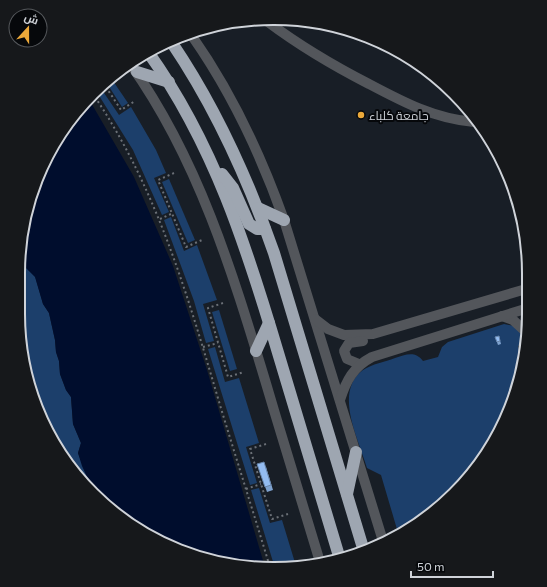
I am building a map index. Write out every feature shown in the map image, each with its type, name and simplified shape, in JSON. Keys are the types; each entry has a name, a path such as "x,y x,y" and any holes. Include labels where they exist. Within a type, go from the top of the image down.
{"highway":[{"path":"173,46 215,116 240,165 266,229 362,546"},
{"path":"151,57 189,115 215,167 269,322 338,554"},
{"path":"134,69 169,82"},
{"path":"215,167 233,188 249,224 257,229 266,229"},
{"path":"258,208 284,220"},
{"path":"256,351 269,322"},
{"path":"347,495 356,452"}],"street":[{"path":"272,25 320,58 408,105 436,116 470,121"},
{"path":"193,38 212,66 245,126 273,188 382,537"},
{"path":"134,69 165,120 209,213 241,298 319,558"},
{"path":"315,320 328,329 344,335 362,336 383,332 522,289"},
{"path":"340,400 350,376 359,364 379,354 522,310"},
{"path":"502,316 513,320 521,327"},
{"path":"359,364 345,357 344,351 346,345 365,341 383,332"}],"path":[{"path":"107,89 121,110 135,101"},
{"path":"97,100 126,149 160,219 188,296 268,562"},
{"path":"174,173 158,180 186,247 202,240"},
{"path":"160,219 173,213"},
{"path":"223,303 208,308 228,377 244,372"},
{"path":"203,347 218,343"},
{"path":"266,444 250,449 272,519 288,514"},
{"path":"246,489 261,484"}],"shaded area":[{"path":"114,83 128,103 122,107 110,87"},
{"path":"104,93 119,115 131,107 156,150 166,173 154,178 169,212 162,215 133,150 100,97"},
{"path":"92,105 134,177 173,266 207,370 263,561 241,560 209,554 178,543 149,529 122,511 87,477 78,453 81,443 73,424 71,397 66,390 60,374 59,361 49,313 43,304 35,277 25,267 27,241 33,209 44,178 58,149 76,122"},
{"path":"169,179 195,240 188,243 162,182"},
{"path":"171,217 184,251 197,245 217,300 203,304 214,341 206,343 194,301 164,220"},
{"path":"25,267 35,276 43,304 49,313 59,361 60,374 66,390 71,397 73,424 81,443 78,453 88,478 76,465 58,438 44,409 33,378 27,346 25,314"},
{"path":"219,310 237,369 230,371 212,312"},
{"path":"504,324 514,326 521,333 514,378 503,409 489,438 471,465 449,489 425,511 397,529 381,475 367,468 354,430 349,403 350,391 354,379 367,368 410,354 417,355 423,361 438,357 442,347 448,342"},
{"path":"215,347 225,382 239,378 259,443 246,447 257,483 250,485 208,349"},
{"path":"259,488 270,523 282,520 294,561 273,562 251,490"}],"building":[{"path":"499,336 500,341 497,342 495,337"},
{"path":"264,462 271,485 265,487 257,464"}],"place":[{"name":"جامعة كلباء","path":"361,115"}]}
